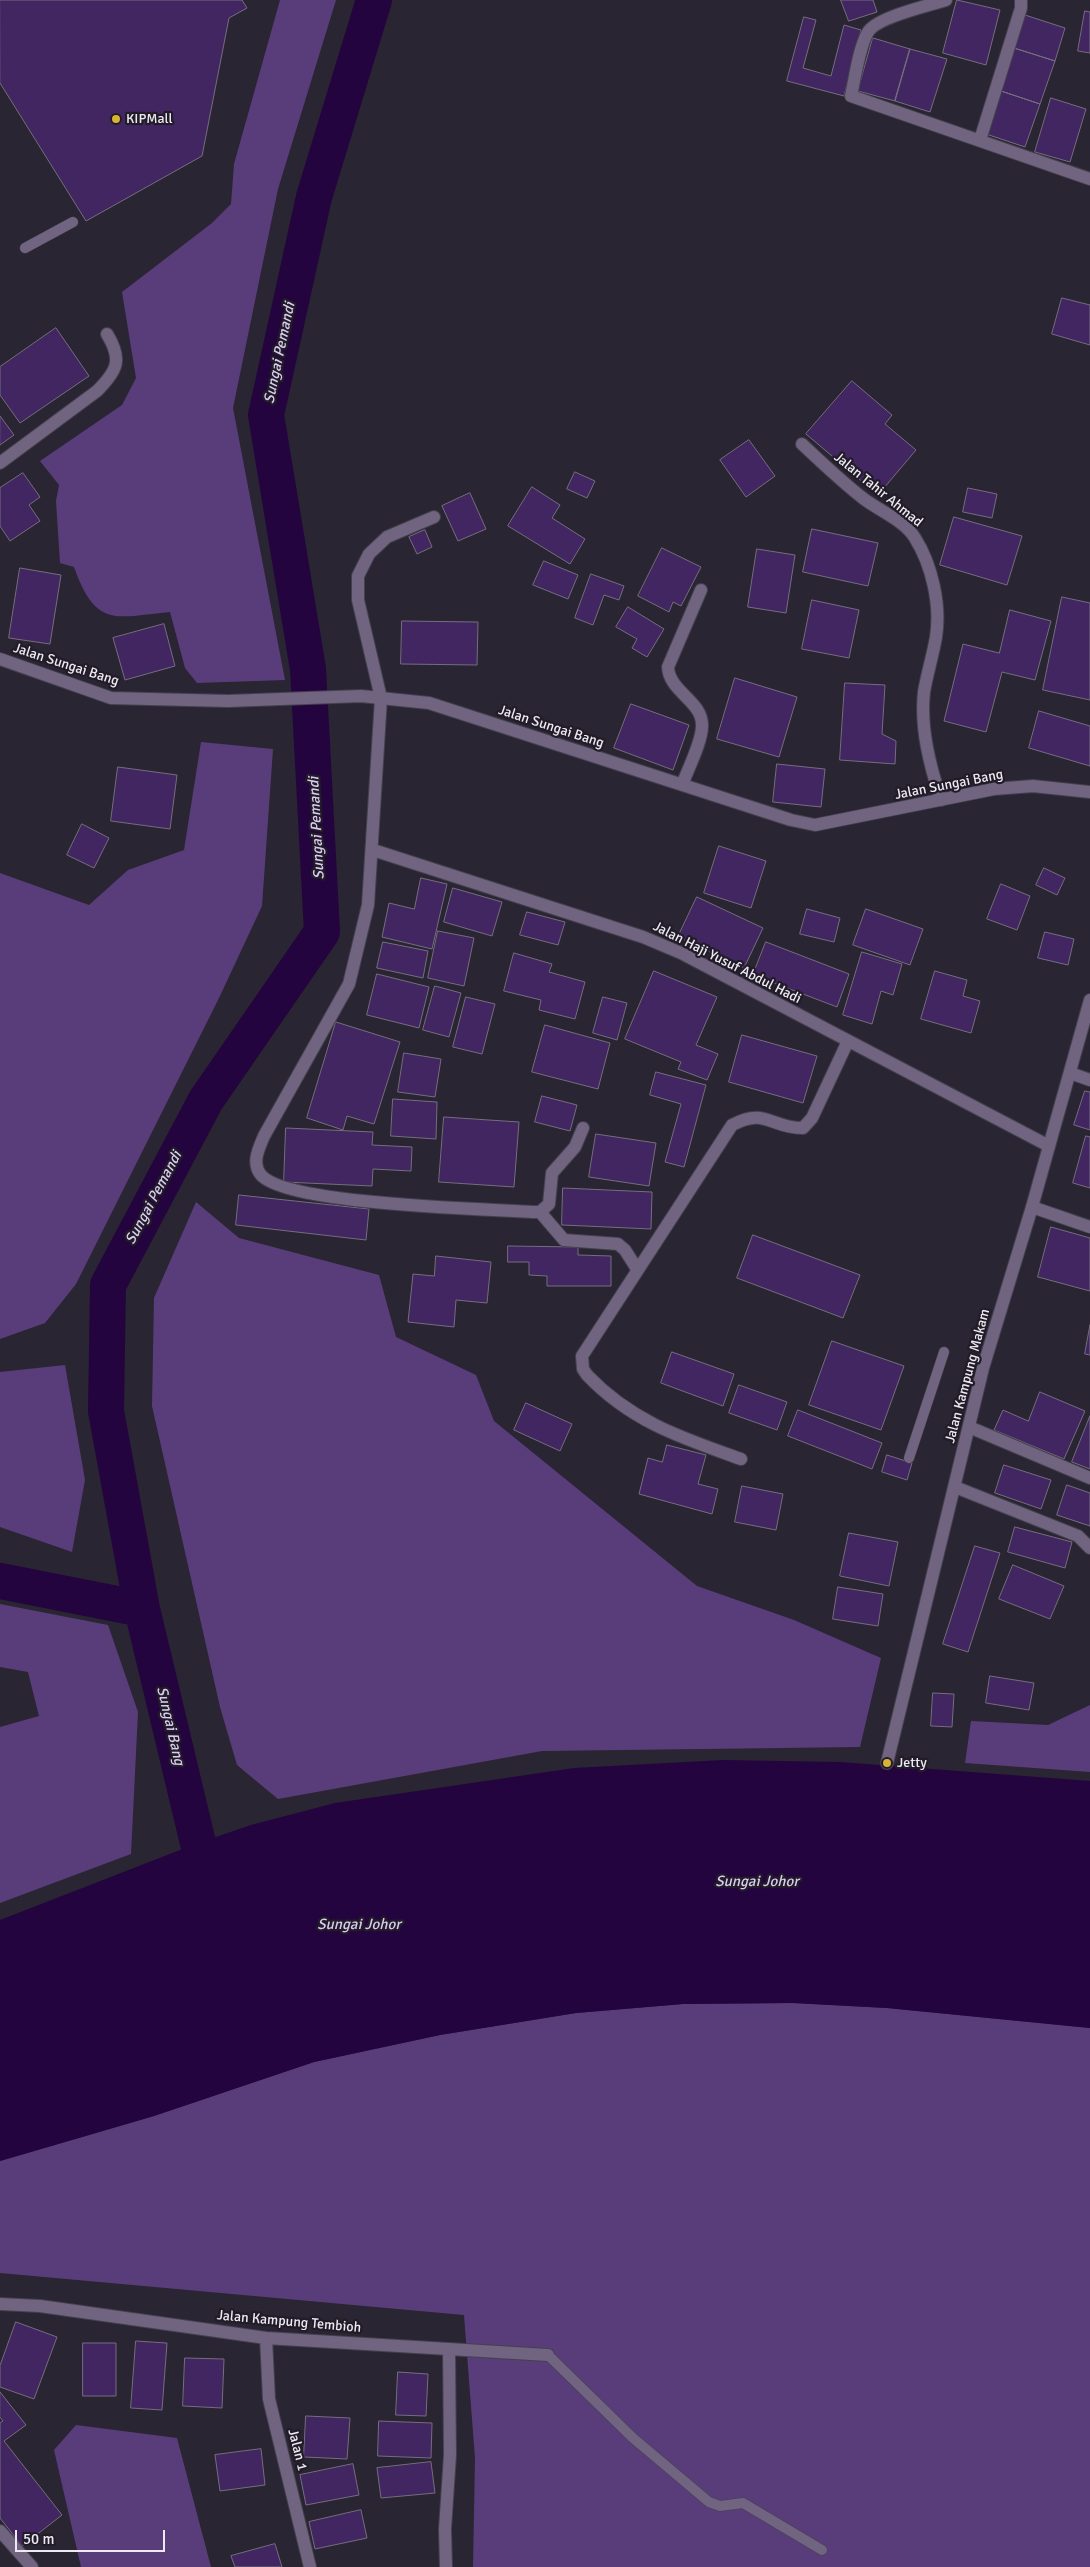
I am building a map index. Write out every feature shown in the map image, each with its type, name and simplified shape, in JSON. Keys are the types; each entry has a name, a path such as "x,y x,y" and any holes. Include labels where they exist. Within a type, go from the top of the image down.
{"street":[{"path":"946,0 881,22 871,28 865,39 851,96 1090,179"},
{"path":"980,140 1021,8 1021,0"},
{"path":"0,462 97,391 110,378 117,359 107,334"},
{"name":"Jalan Tahir Ahmad","path":"802,444 864,499 901,524 915,537 921,551 933,585 937,610 936,636 924,693 924,719 930,766 941,800"},
{"path":"434,517 387,537 369,554 358,576 358,600 381,698 373,850 368,905 349,984 264,1136 256,1160 261,1174 274,1184 341,1200 540,1212 549,1204 552,1173 575,1147 583,1128"},
{"path":"682,785 701,732 702,719 696,708 671,681 668,667 701,590"},
{"name":"Jalan Sungai Bang","path":"0,659 111,698 228,701 361,696 429,703 790,820 815,825 994,789 1033,786 1090,792"},
{"name":"Jalan Haji Yusuf Abdul Hadi","path":"373,850 643,937 681,953 1049,1146"},
{"name":"Jalan Kampung Makam","path":"887,1763 984,1368 1032,1207 1090,1000"},
{"path":"741,1459 663,1431 626,1410 603,1392 583,1369 582,1356 732,1125 747,1117 762,1117 789,1128 803,1128 812,1118 848,1041"},
{"path":"1070,1073 1090,1080"},
{"path":"1032,1207 1090,1227"},
{"path":"540,1212 564,1240 618,1244 625,1250 637,1269"},
{"path":"970,1427 1090,1478"},
{"path":"956,1487 1078,1536 1090,1548"},
{"name":"Jalan Kampung Tembioh","path":"0,2304 40,2306 266,2338 548,2354"},
{"name":"Jalan 1","path":"266,2338 268,2399 310,2567"},
{"path":"446,2567 445,2529 450,2455 449,2349"},
{"path":"0,2531 32,2567"}],"lane":[{"path":"25,248 73,222"},
{"path":"909,1458 944,1352"},
{"path":"548,2354 633,2438 710,2502 720,2506 743,2504 822,2550"}],"shaded area":[{"path":"280,0 336,0 278,189 233,408 285,680 197,683 185,668 170,612 135,616 110,615 100,610 91,601 82,587 74,567 60,563 56,501 59,485 40,461 122,405 136,378 122,292 212,223 231,204 234,164"},
{"path":"201,742 273,749 262,906 219,998 76,1284 45,1323 0,1339 0,873 89,905 128,870 184,850"},
{"path":"196,1202 239,1238 379,1275 396,1337 476,1375 494,1421 697,1586 794,1620 881,1658 860,1747 542,1751 278,1799 237,1765 220,1707 152,1406 154,1298"},
{"path":"65,1365 85,1480 72,1552 0,1527 0,1372"},
{"path":"0,1604 108,1625 138,1712 131,1854 0,1903 0,1727 39,1716 28,1672 0,1667"},
{"path":"1090,1705 1090,1772 965,1763 971,1721 1048,1725"},
{"path":"793,2003 887,2008 1090,2028 1090,2567 473,2567 475,2458 464,2315 0,2273 0,2161 154,2116 314,2062 440,2035 576,2013 683,2004"},
{"path":"76,2425 177,2438 211,2567 81,2567 54,2450"}],"water":[{"name":"Sungai Johor","path":"723,1760 840,1762 1090,1781 1090,2028 887,2008 793,2003 683,2004 576,2013 440,2035 314,2062 154,2116 0,2161 0,1920 198,1843 251,1825 335,1803 574,1768"}],"building":[{"name":"KIPMall","path":"0,0 242,0 247,8 229,18 202,156 86,221 0,83"},
{"path":"841,0 873,0 877,12 849,21"},
{"path":"957,0 1000,10 986,65 943,53"},
{"path":"1085,11 1090,12 1090,53 1078,51"},
{"path":"1025,15 1065,28 1055,61 1014,48"},
{"path":"804,17 816,20 803,68 831,76 844,25 861,30 844,96 787,81"},
{"path":"873,38 910,49 895,101 858,91"},
{"path":"1014,48 1055,61 1040,104 1001,91"},
{"path":"910,49 947,59 930,112 895,101"},
{"path":"1001,91 1040,104 1025,147 986,134"},
{"path":"1051,98 1086,109 1070,162 1035,152"},
{"path":"1062,298 1090,305 1090,345 1052,334"},
{"path":"56,328 89,376 20,423 0,395 0,367"},
{"path":"852,381 892,415 885,424 916,450 878,495 806,434"},
{"path":"0,416 14,435 0,445"},
{"path":"749,440 775,476 746,497 720,460"},
{"path":"575,472 595,481 587,498 567,489"},
{"path":"23,473 40,497 29,505 40,521 10,541 0,526 0,488"},
{"path":"532,487 560,505 552,518 585,539 570,564 508,526"},
{"path":"968,488 997,494 992,518 963,512"},
{"path":"470,493 486,529 458,541 442,506"},
{"path":"954,517 1022,536 1007,585 940,565"},
{"path":"812,529 878,543 868,586 803,572"},
{"path":"425,530 432,547 417,554 409,537"},
{"path":"662,548 701,567 681,606 673,602 669,612 638,596"},
{"path":"757,549 795,555 786,613 748,607"},
{"path":"544,561 578,575 568,599 533,585"},
{"path":"20,568 61,575 50,644 9,638"},
{"path":"591,574 624,586 619,600 604,595 593,625 575,618"},
{"path":"1062,597 1090,603 1090,700 1043,690"},
{"path":"812,600 859,610 849,658 802,649"},
{"path":"628,607 664,629 647,657 632,648 637,639 616,627"},
{"path":"1010,610 1051,621 1035,680 1002,672 986,732 944,721 963,644 999,653"},
{"path":"402,621 478,622 477,665 401,664"},
{"path":"164,624 175,666 125,680 113,638"},
{"path":"735,678 797,697 779,757 717,739"},
{"path":"845,683 885,685 882,734 896,741 895,764 840,760"},
{"path":"631,704 689,725 673,770 614,748"},
{"path":"1039,711 1090,726 1090,766 1029,748"},
{"path":"777,764 825,769 821,807 773,802"},
{"path":"118,767 177,775 170,829 111,821"},
{"path":"82,824 109,838 94,868 67,855"},
{"path":"719,846 766,861 751,908 704,893"},
{"path":"1044,868 1065,878 1057,895 1036,885"},
{"path":"421,878 447,884 432,949 382,937 389,903 414,909"},
{"path":"1001,884 1030,896 1017,930 987,919"},
{"path":"453,888 502,902 492,936 444,922"},
{"path":"697,897 763,928 744,968 678,937"},
{"path":"807,909 840,918 834,942 800,934"},
{"path":"866,909 923,929 910,965 853,945"},
{"path":"527,912 565,922 558,945 520,935"},
{"path":"438,931 474,938 464,986 428,978"},
{"path":"1045,932 1074,939 1068,965 1038,958"},
{"path":"383,942 428,951 423,978 377,968"},
{"path":"766,942 849,974 837,1007 753,975"},
{"path":"862,952 902,964 893,995 881,991 872,1024 843,1015"},
{"path":"514,953 552,964 549,972 585,982 575,1019 539,1010 541,1000 504,991"},
{"path":"654,971 717,997 696,1045 718,1054 707,1080 678,1069 681,1062 625,1039"},
{"path":"935,971 967,980 963,996 980,1001 971,1033 921,1019"},
{"path":"377,974 429,987 419,1028 367,1015"},
{"path":"435,986 461,993 449,1037 423,1030"},
{"path":"466,997 495,1004 482,1054 453,1047"},
{"path":"603,997 627,1003 617,1040 593,1033"},
{"path":"336,1022 400,1042 374,1124 347,1116 343,1130 307,1118"},
{"path":"545,1025 610,1043 598,1089 532,1072"},
{"path":"742,1035 817,1056 803,1103 729,1082"},
{"path":"404,1053 441,1059 435,1097 398,1092"},
{"path":"656,1072 706,1085 684,1167 665,1162 681,1104 650,1095"},
{"path":"1085,1091 1090,1092 1090,1130 1074,1125"},
{"path":"542,1096 577,1105 570,1131 535,1122"},
{"path":"393,1099 437,1102 436,1139 391,1136"},
{"path":"444,1117 519,1122 514,1187 439,1182"},
{"path":"286,1128 373,1132 372,1145 412,1147 411,1171 373,1169 372,1186 284,1182"},
{"path":"596,1134 656,1143 649,1186 589,1177"},
{"path":"1086,1136 1090,1137 1090,1188 1073,1183"},
{"path":"563,1188 652,1192 651,1229 562,1225"},
{"path":"239,1195 369,1209 366,1240 236,1225"},
{"path":"1051,1227 1090,1238 1090,1291 1038,1277"},
{"path":"753,1235 860,1275 843,1318 737,1278"},
{"path":"508,1246 578,1247 578,1255 611,1256 611,1286 547,1286 547,1276 529,1275 529,1262 508,1262"},
{"path":"436,1256 491,1262 487,1303 456,1300 454,1327 408,1322 413,1274 434,1276"},
{"path":"1090,1325 1090,1355 1085,1354"},
{"path":"832,1341 904,1366 881,1430 809,1405"},
{"path":"672,1352 734,1374 723,1406 661,1383"},
{"path":"739,1385 787,1402 777,1430 729,1413"},
{"path":"1040,1392 1085,1411 1064,1459 994,1430 1003,1410 1028,1421"},
{"path":"526,1403 572,1424 560,1451 514,1430"},
{"path":"798,1410 882,1443 872,1469 788,1436"},
{"path":"1090,1416 1090,1469 1072,1462"},
{"path":"667,1445 706,1455 698,1484 718,1489 712,1514 639,1494 648,1458 662,1462"},
{"path":"887,1455 912,1463 907,1480 882,1472"},
{"path":"1004,1465 1051,1480 1041,1509 995,1493"},
{"path":"1067,1485 1090,1493 1090,1526 1057,1515"},
{"path":"742,1486 783,1494 776,1530 735,1522"},
{"path":"1015,1527 1072,1542 1065,1568 1008,1552"},
{"path":"849,1533 898,1542 889,1586 840,1576"},
{"path":"975,1546 1000,1553 968,1652 943,1644"},
{"path":"1013,1565 1064,1586 1050,1619 999,1599"},
{"path":"838,1587 883,1594 878,1626 833,1619"},
{"path":"990,1676 1034,1683 1029,1710 986,1703"},
{"path":"933,1693 954,1694 952,1727 931,1726"},
{"path":"16,2322 57,2337 34,2399 0,2387 0,2366"},
{"path":"136,2341 167,2343 162,2410 131,2408"},
{"path":"83,2343 116,2343 116,2396 83,2396"},
{"path":"185,2358 224,2359 222,2408 183,2406"},
{"path":"398,2372 428,2374 426,2416 396,2415"},
{"path":"0,2392 26,2425 4,2441 62,2515 22,2546 0,2518 0,2423 3,2421 0,2417"},
{"path":"306,2416 350,2418 347,2459 304,2457"},
{"path":"379,2421 432,2423 431,2458 378,2456"},
{"path":"261,2449 265,2485 220,2491 215,2455"},
{"path":"431,2462 435,2493 381,2498 377,2468"},
{"path":"353,2464 359,2495 306,2505 300,2475"},
{"path":"361,2510 367,2538 315,2549 309,2522"},
{"path":"275,2544 282,2567 235,2567 231,2556"}],"waterway":[{"name":"Sungai Pemandi","path":"142,1609 106,1411 108,1285 206,1100 322,932 308,669 266,415 314,197 374,0"},
{"name":"Sungai Bang","path":"0,1581 142,1609 198,1843 219,1889"}],"place":[{"name":"KIPMall","path":"116,119"},
{"name":"Jetty","path":"887,1763"}]}
